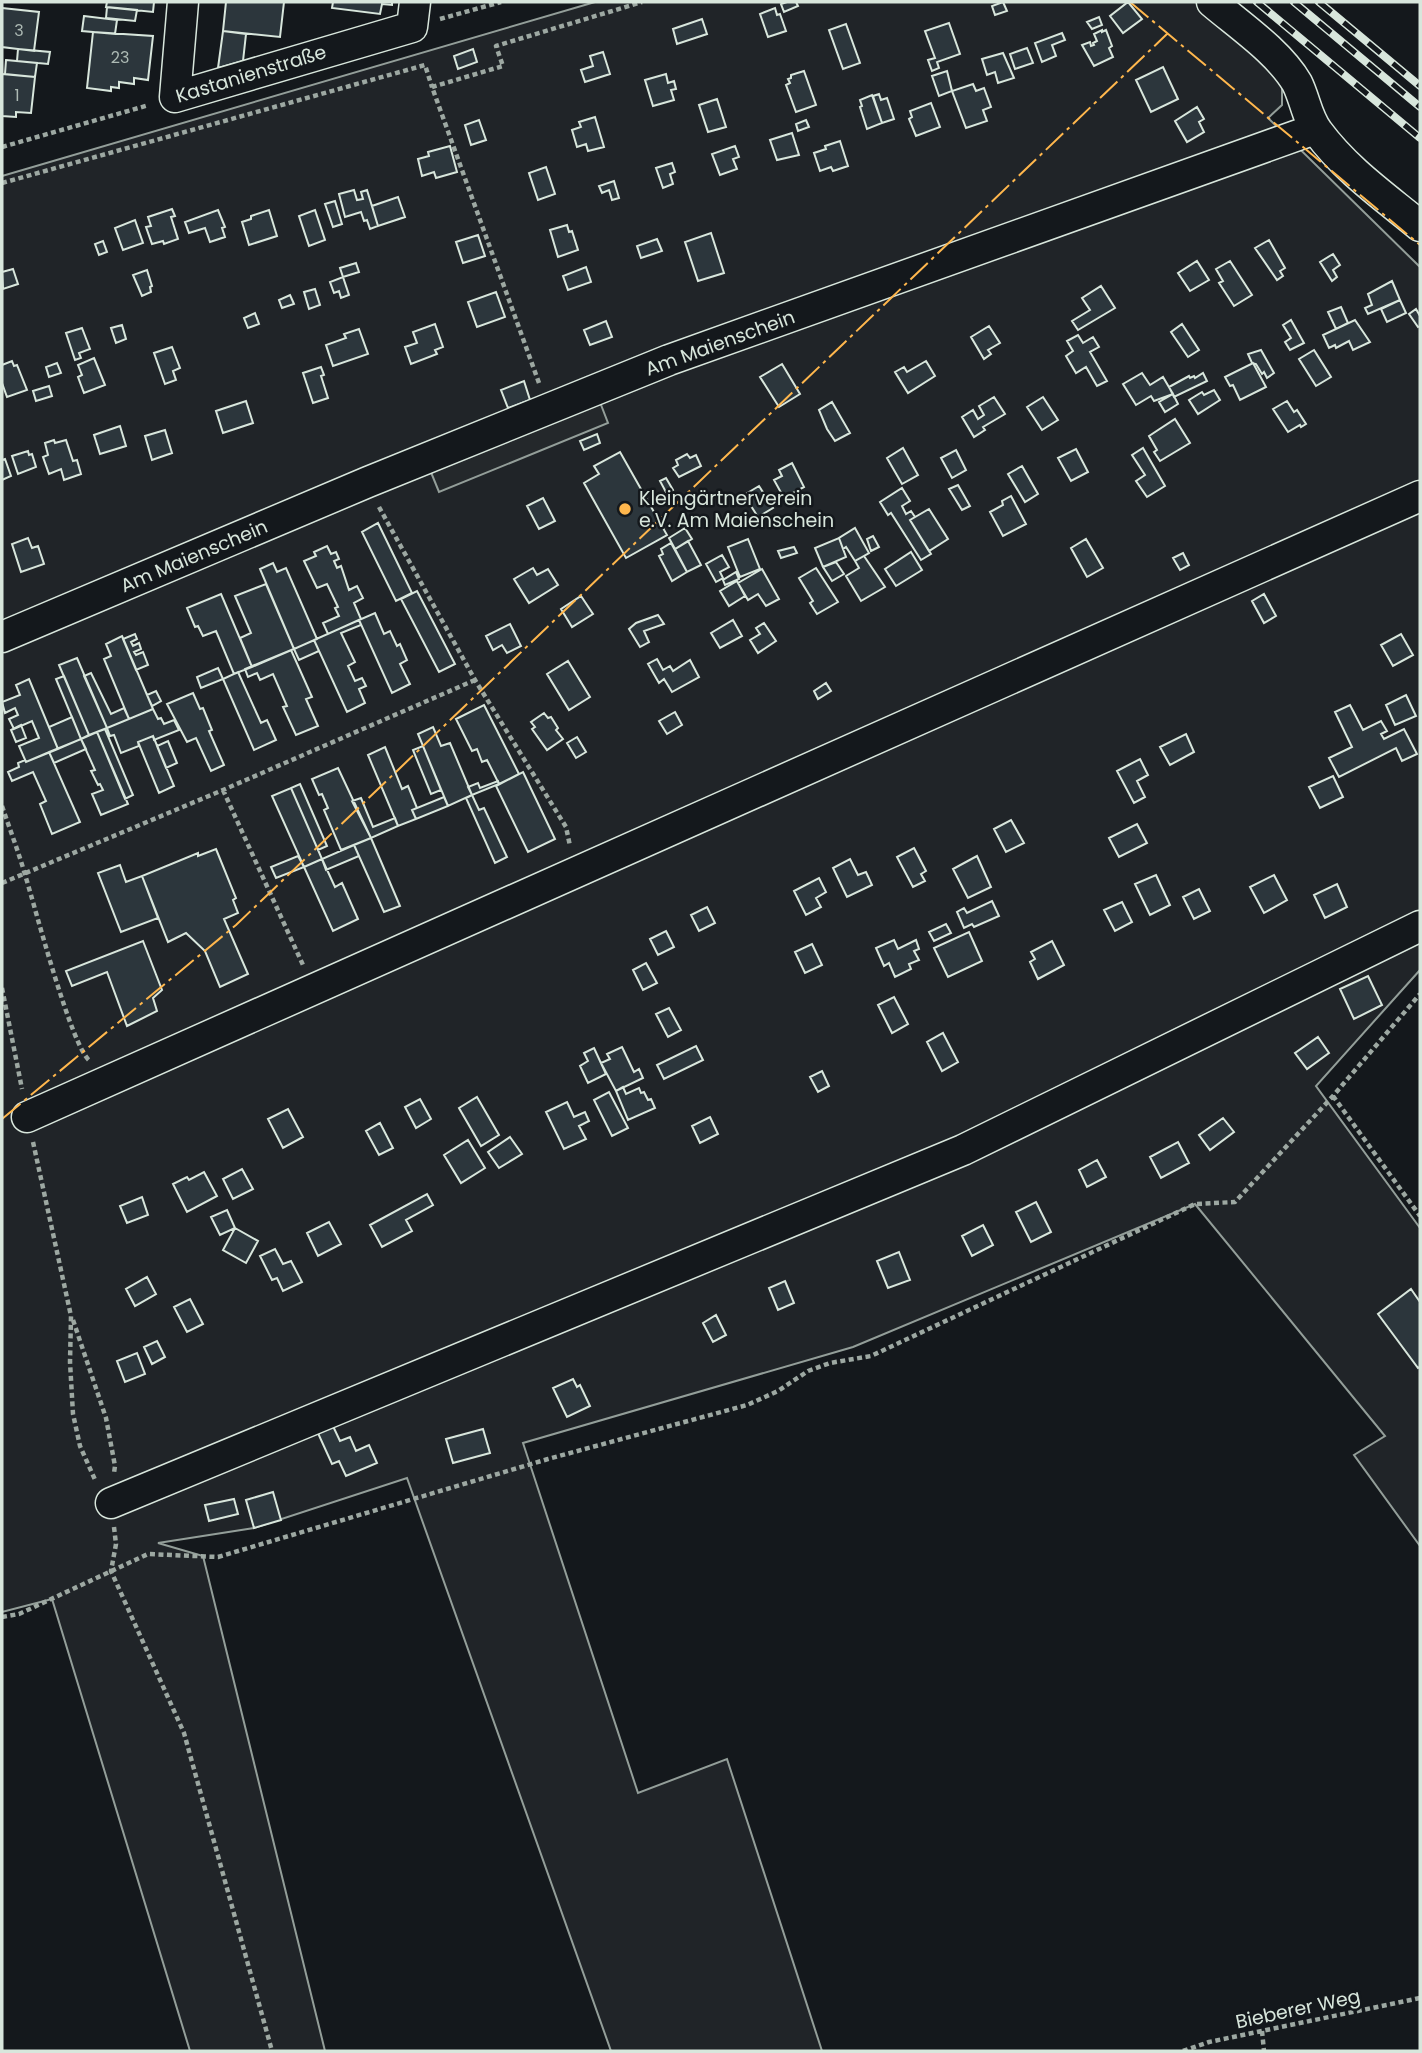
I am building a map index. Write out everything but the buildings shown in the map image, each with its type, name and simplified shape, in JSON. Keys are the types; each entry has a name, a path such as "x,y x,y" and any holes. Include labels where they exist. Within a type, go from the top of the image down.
{"street":[{"path":"175,97 183,2"},
{"path":"1212,2 1289,72 1297,83 1315,130 1351,170 1420,226"},
{"name":"Kastanienstraße","path":"175,97 413,14"},
{"name":"Am Maienschein","path":"2,637 368,482 669,360 1315,130"},
{"path":"27,1116 1420,496"},
{"path":"109,1501 963,1150 1420,926"}],"path":[{"path":"413,14 501,2"},
{"path":"432,87 503,66 496,46 642,2"},
{"path":"2,183 425,65 548,410"},
{"name":"Kastanienstraße","path":"2,147 175,97"},
{"path":"374,498 475,680 566,827 571,841 569,852"},
{"path":"2,883 475,680"},
{"path":"223,790 307,973"},
{"path":"2,806 78,1044 85,1058 95,1065"},
{"path":"2,988 71,1316 106,1418 115,1466 109,1501 116,1544 111,1571 184,1733 272,2051"},
{"path":"2,1617 19,1614 148,1554 218,1557 548,1459 747,1405 779,1391 808,1371 830,1363 871,1356 1195,1204 1235,1202 1333,1096 1420,994"},
{"path":"1333,1096 1420,1216"},
{"path":"71,1316 69,1362 75,1422 80,1446 109,1501"},
{"name":"Bieberer Weg","path":"1183,2051 1209,2042 1420,1998"},
{"path":"1262,2031 1264,2051"}],"shaded area":[{"path":"595,2 1198,2 1282,75 1282,105 1268,118 1420,267 1420,970 1316,1086 1420,1228 1420,1546 1354,1455 1385,1436 1195,1204 853,1347 523,1443 638,1793 727,1759 822,2051 611,2051 407,1478 254,1528 158,1543 203,1556 325,2051 190,2051 52,1599 2,1612 2,176"},
{"path":"598,397 608,423 439,492 428,465"}],"railway":[{"path":"1257,2 1420,138"},
{"path":"1294,2 1420,107"},
{"path":"1319,2 1420,86"}],"power":[{"path":"1130,2 1420,245"},
{"path":"2,1119 236,925 1168,33"}],"place":[{"name":"Kleingärtnerverein e.V. Am Maienschein","path":"625,509"}]}
